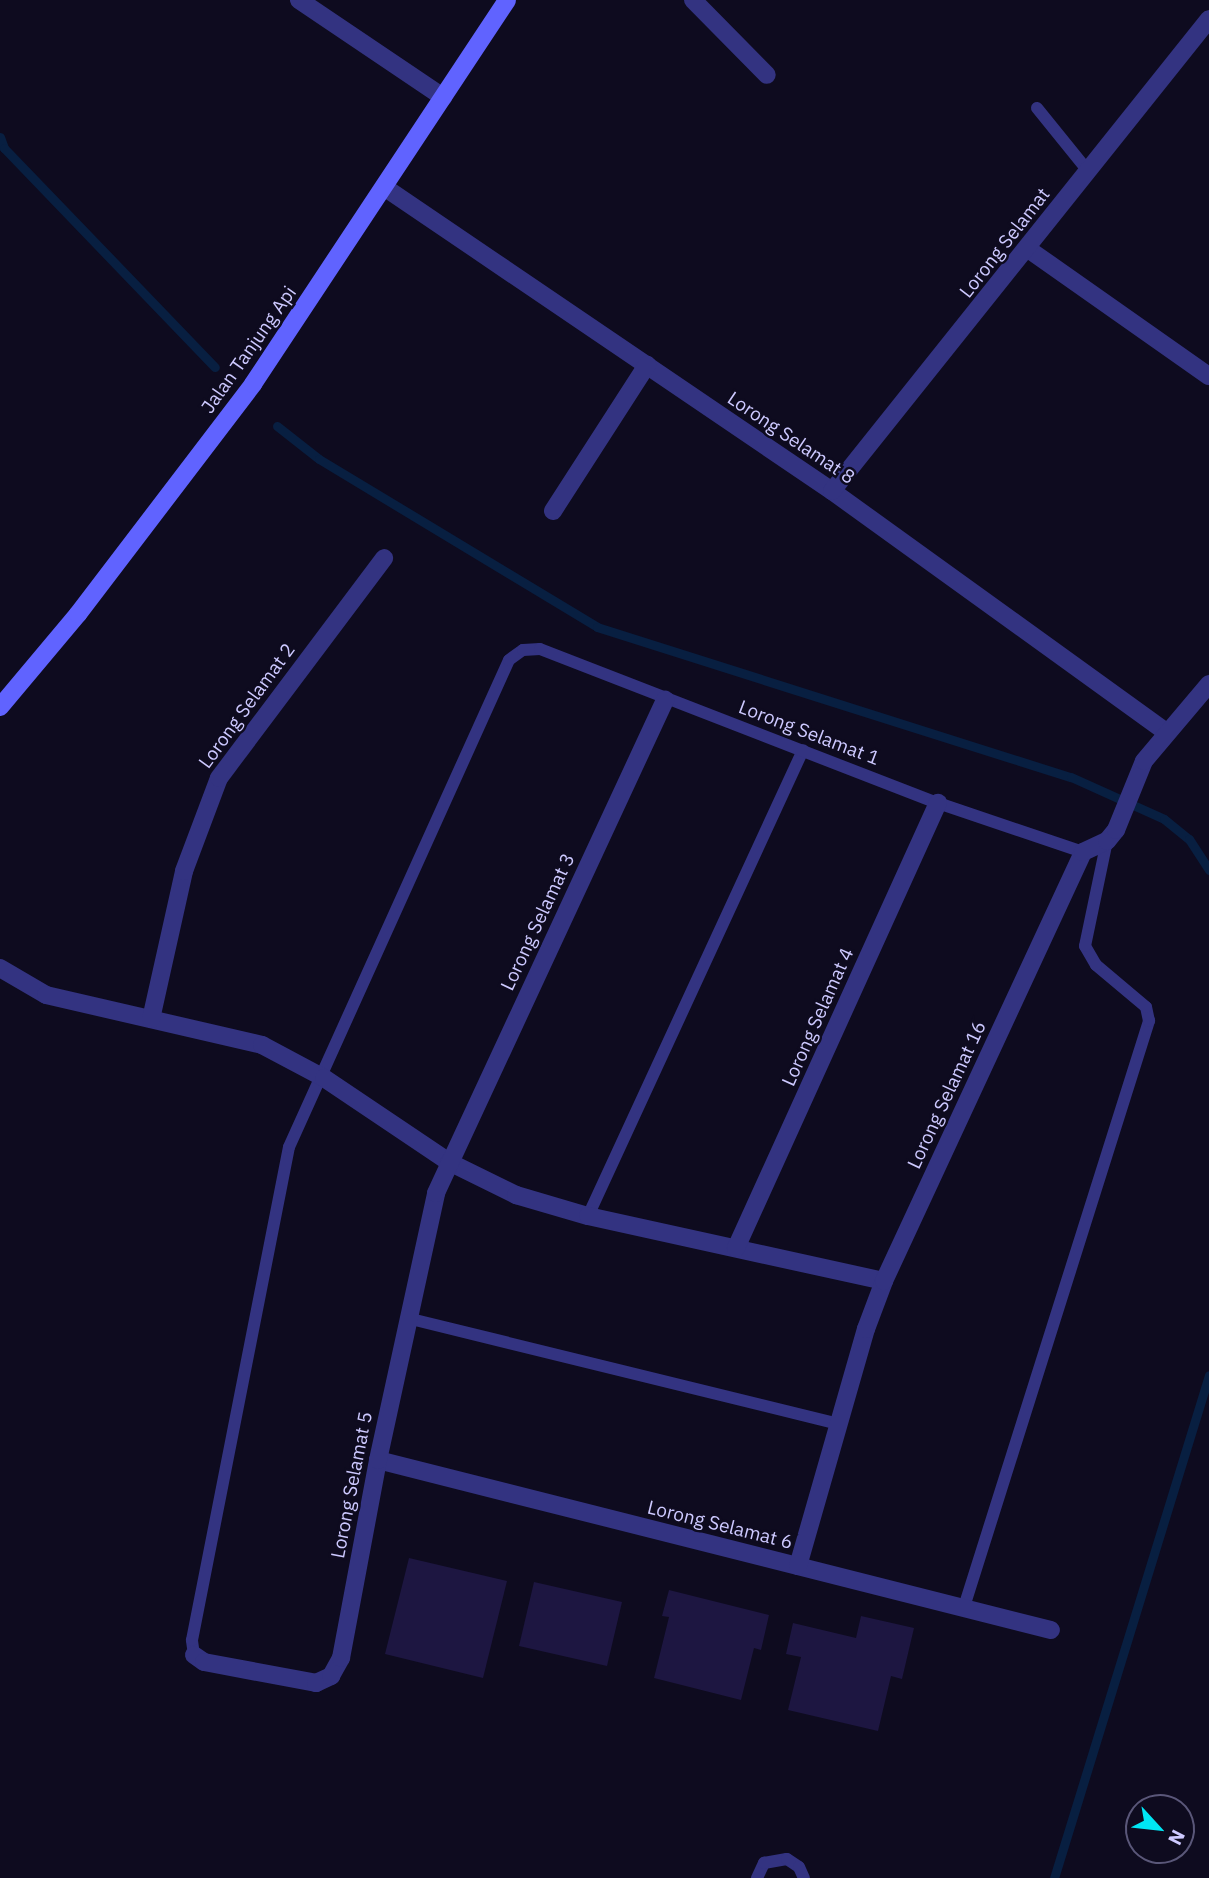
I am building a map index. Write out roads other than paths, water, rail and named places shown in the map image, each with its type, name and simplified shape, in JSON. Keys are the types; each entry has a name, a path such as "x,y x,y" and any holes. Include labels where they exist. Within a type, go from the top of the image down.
{"street":[{"path":"299,0 443,97"},
{"name":"Jalan Tanjung Api","path":"0,707 78,614 253,384 507,0"},
{"path":"694,0 767,75"},
{"name":"Lorong Selamat","path":"832,491 1028,249 1209,19"},
{"name":"Lorong Selamat 8","path":"384,187 832,491 1167,733"},
{"path":"1028,249 1209,376"},
{"path":"554,510 647,365"},
{"name":"Lorong Selamat 2","path":"151,1019 184,871 219,778 384,558"},
{"path":"1083,852 1107,841 1121,818 1130,789 1144,761 1209,684"},
{"name":"Lorong Selamat 3","path":"449,1162 665,700"},
{"name":"Lorong Selamat 4","path":"736,1248 938,803"},
{"name":"Lorong Selamat 16","path":"798,1566 884,1281 1083,852"},
{"path":"0,968 46,995 262,1045 324,1078 449,1162 516,1195 588,1216 884,1281"},
{"name":"Lorong Selamat 5","path":"194,1655 204,1662 316,1683 331,1676 341,1658 426,1225 449,1162"},
{"name":"Lorong Selamat 6","path":"378,1460 1051,1630"}],"lane":[{"path":"1037,108 1088,171"},
{"name":"Lorong Selamat 1","path":"324,1078 509,660 523,650 540,649 665,700 938,803 1083,852"},
{"path":"588,1216 803,750"},
{"path":"964,1607 1149,1021 1146,1007 1096,965 1085,946 1107,841"},
{"path":"194,1655 192,1640 289,1147 307,1099 324,1078"},
{"path":"407,1318 839,1424"},
{"path":"757,1878 764,1863 787,1859 799,1867 804,1878"}],"waterway":[{"path":"0,137 4,148 215,367"},
{"path":"277,426 319,459 597,627 1071,777 1164,819 1189,839 1209,870"},
{"path":"1054,1878 1209,1375"}]}
